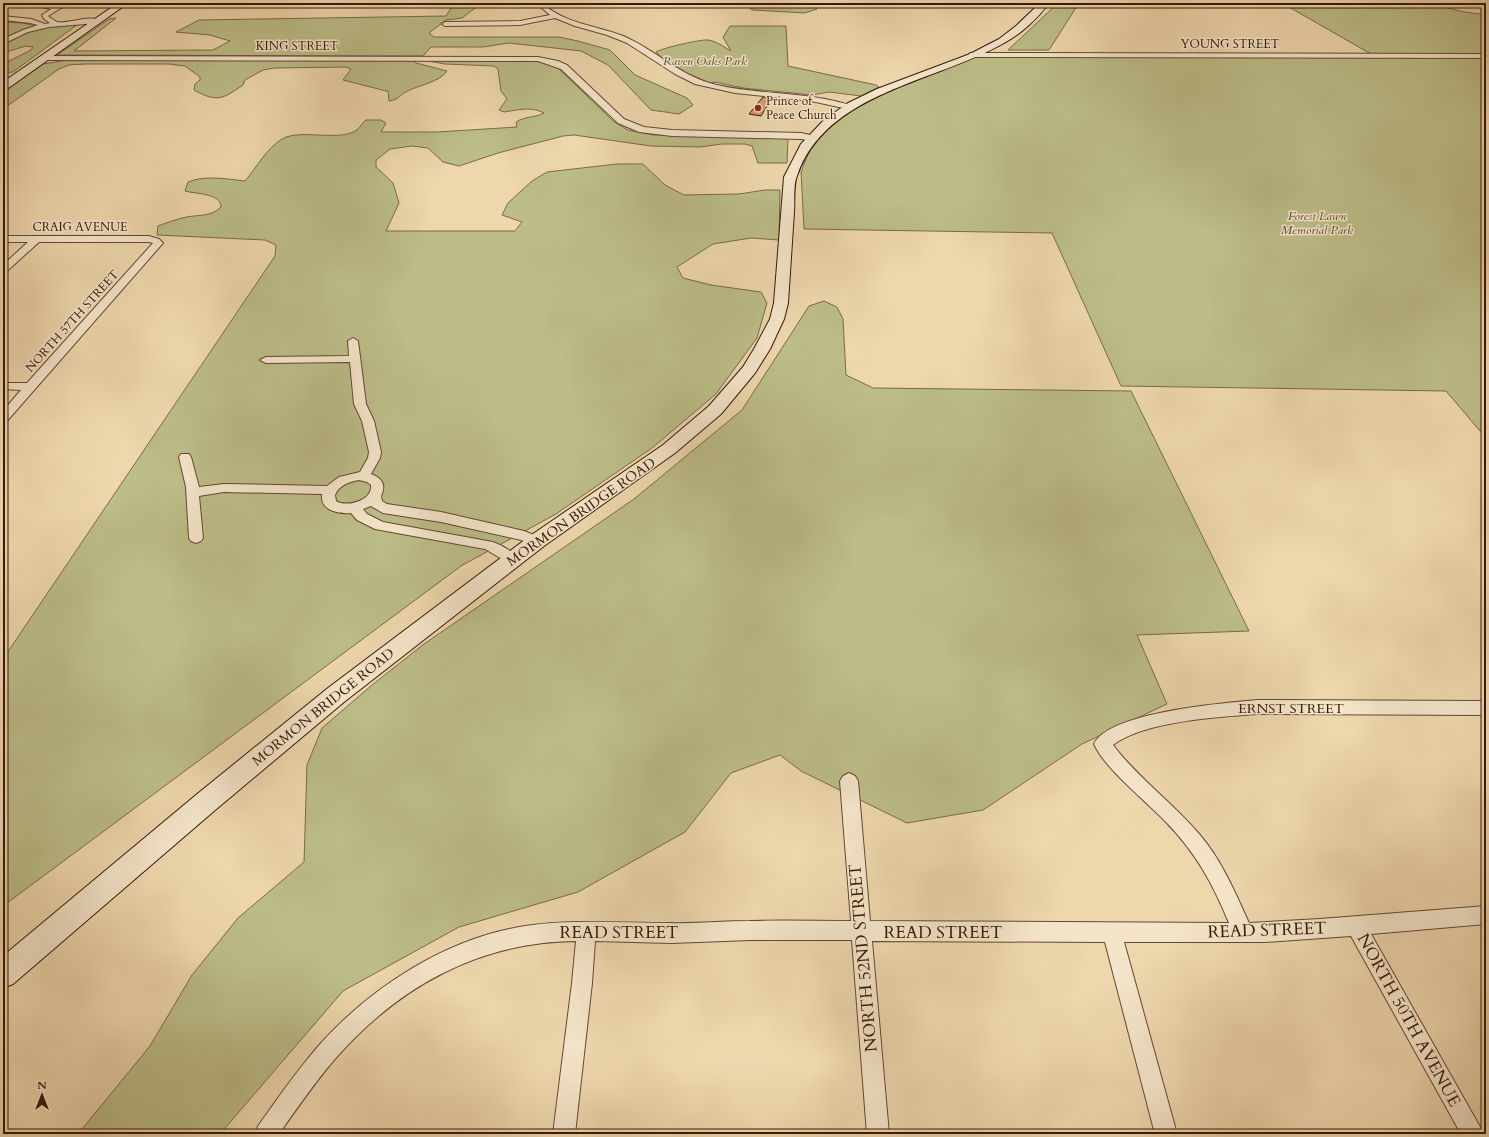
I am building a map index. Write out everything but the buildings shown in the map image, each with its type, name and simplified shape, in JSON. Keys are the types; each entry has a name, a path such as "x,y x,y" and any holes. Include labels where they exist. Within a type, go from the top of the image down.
{"main road":[{"path":"3,87 124,3"},
{"name":"MORMON BRIDGE ROAD","path":"3,974 278,742 537,541 670,449 715,410 749,370 770,334 781,303 790,178 796,162 819,129 848,107 888,89 973,55 1001,41 1013,33 1045,3"}],"street":[{"path":"24,3 57,8"},
{"path":"55,23 45,16 66,3"},
{"path":"539,3 557,16 574,24 633,43 654,55 671,69 699,82 735,90 812,99 848,107"},
{"path":"445,24 520,22 557,16"},
{"path":"3,18 26,20 43,25 63,22 97,22"},
{"path":"3,42 25,30 55,23"},
{"name":"YOUNG STREET","path":"973,55 1486,56"},
{"name":"KING STREET","path":"45,58 521,58 549,61 566,69 618,119 633,127 665,133 782,135 812,138"},
{"name":"CRAIG AVENUE","path":"3,238 149,239 156,241"},
{"path":"3,270 38,239"},
{"name":"NORTH 57TH STREET","path":"3,418 157,246 156,241"},
{"path":"353,341 360,404 368,421 375,452 374,458 364,476"},
{"path":"266,360 356,359"},
{"path":"3,386 31,387"},
{"path":"185,458 192,492 196,538"},
{"path":"364,476 372,478 379,486 375,497 370,502 355,508 346,509 332,506 328,501 327,495 330,490 342,480 351,477 364,476"},
{"path":"192,492 237,488 330,490"},
{"path":"375,497 376,503 383,508 442,517 524,536 537,541"},
{"path":"355,508 362,517 380,526 481,543 502,552 512,560"},
{"name":"ERNST STREET","path":"1243,932 1222,884 1204,853 1183,828 1124,769 1102,744 1107,737 1132,728 1193,713 1226,709 1258,707 1486,708"},
{"name":"NORTH 52ND STREET","path":"848,781 878,1134"},
{"name":"READ STREET","path":"266,1134 310,1072 347,1030 374,1006 410,981 448,960 476,948 503,939 525,935 559,932 676,933 761,930 1262,932 1357,927 1448,917 1486,915"},
{"name":"NORTH 50TH AVENUE","path":"1357,927 1473,1134"},
{"path":"1112,932 1166,1134"},
{"path":"564,1134 582,983 586,933"}],"green space":[{"path":"454,3 482,3 462,18 446,20 429,33 434,37 559,37 578,41 610,50 635,75 687,98 693,105 679,114 651,110 608,65 581,51 509,43 483,47 431,47 423,56 57,55 109,19 116,18 74,51 213,50 230,41 210,35 176,32 199,20 446,16"},
{"path":"743,3 813,3 817,9 805,13 752,10"},
{"path":"1058,3 1079,3 1049,50 1008,50"},
{"path":"1282,3 1433,3 1466,12 1486,14 1486,54 1371,54"},
{"path":"3,22 23,23 36,26 77,25 13,72 3,73 3,64 31,50 33,47 26,46 3,53"},
{"name":"Raven Oaks Park","path":"730,26 786,26 788,66 876,85 879,87 861,96 829,92 812,95 743,88 715,82 710,83 670,66 656,52 682,44 708,40 731,51 723,37"},
{"name":"Forest Lawn Memorial Park","path":"977,56 1486,57 1486,438 1446,391 1121,386 1052,233 804,229 801,172 810,149 835,121 866,101"},
{"path":"67,60 413,60 416,63 447,71 440,78 413,89 395,100 389,101 388,91 343,80 351,69 346,67 274,68 263,70 245,80 243,85 230,94 220,98 215,98 209,97 194,90 195,84 200,80 200,77 185,66 169,64 69,65 59,69 3,109 3,92 43,64"},
{"path":"528,60 546,62 556,66 613,121 628,130 653,135 788,138 787,163 758,163 752,146 745,144 722,144 700,147 651,146 574,135 563,136 498,153 459,166 443,162 428,148 412,146 390,149 376,160 376,167 393,183 399,203 386,231 515,231 522,222 502,215 508,203 532,181 547,172 617,164 643,164 665,185 684,195 739,194 765,190 780,190 779,240 751,238 713,244 677,267 683,278 711,285 761,292 767,303 757,338 716,394 652,448 556,514 461,566 3,906 3,659 275,256 276,245 265,240 157,235 158,226 182,218 212,213 217,210 221,207 220,202 217,199 207,195 185,191 188,182 208,178 245,181 271,148 282,139 290,136 342,135 351,133 358,129 366,120 381,120 386,123 381,132 437,132 517,127 516,122 519,120 544,113 529,109 504,112 499,110 507,99 501,91 498,69 494,66 445,64 428,61"},
{"path":"824,301 837,307 843,319 846,375 873,388 1131,391 1249,631 1137,635 1167,704 1082,744 983,810 907,823 801,771 780,755 731,773 685,832 578,892 459,927 343,991 220,1134 78,1134 150,1046 192,975 238,918 304,862 307,765 322,728 372,685 424,644 634,499 742,410 809,306"}],"place":[{"name":"Prince of Peace Church","path":"758,108"}]}
